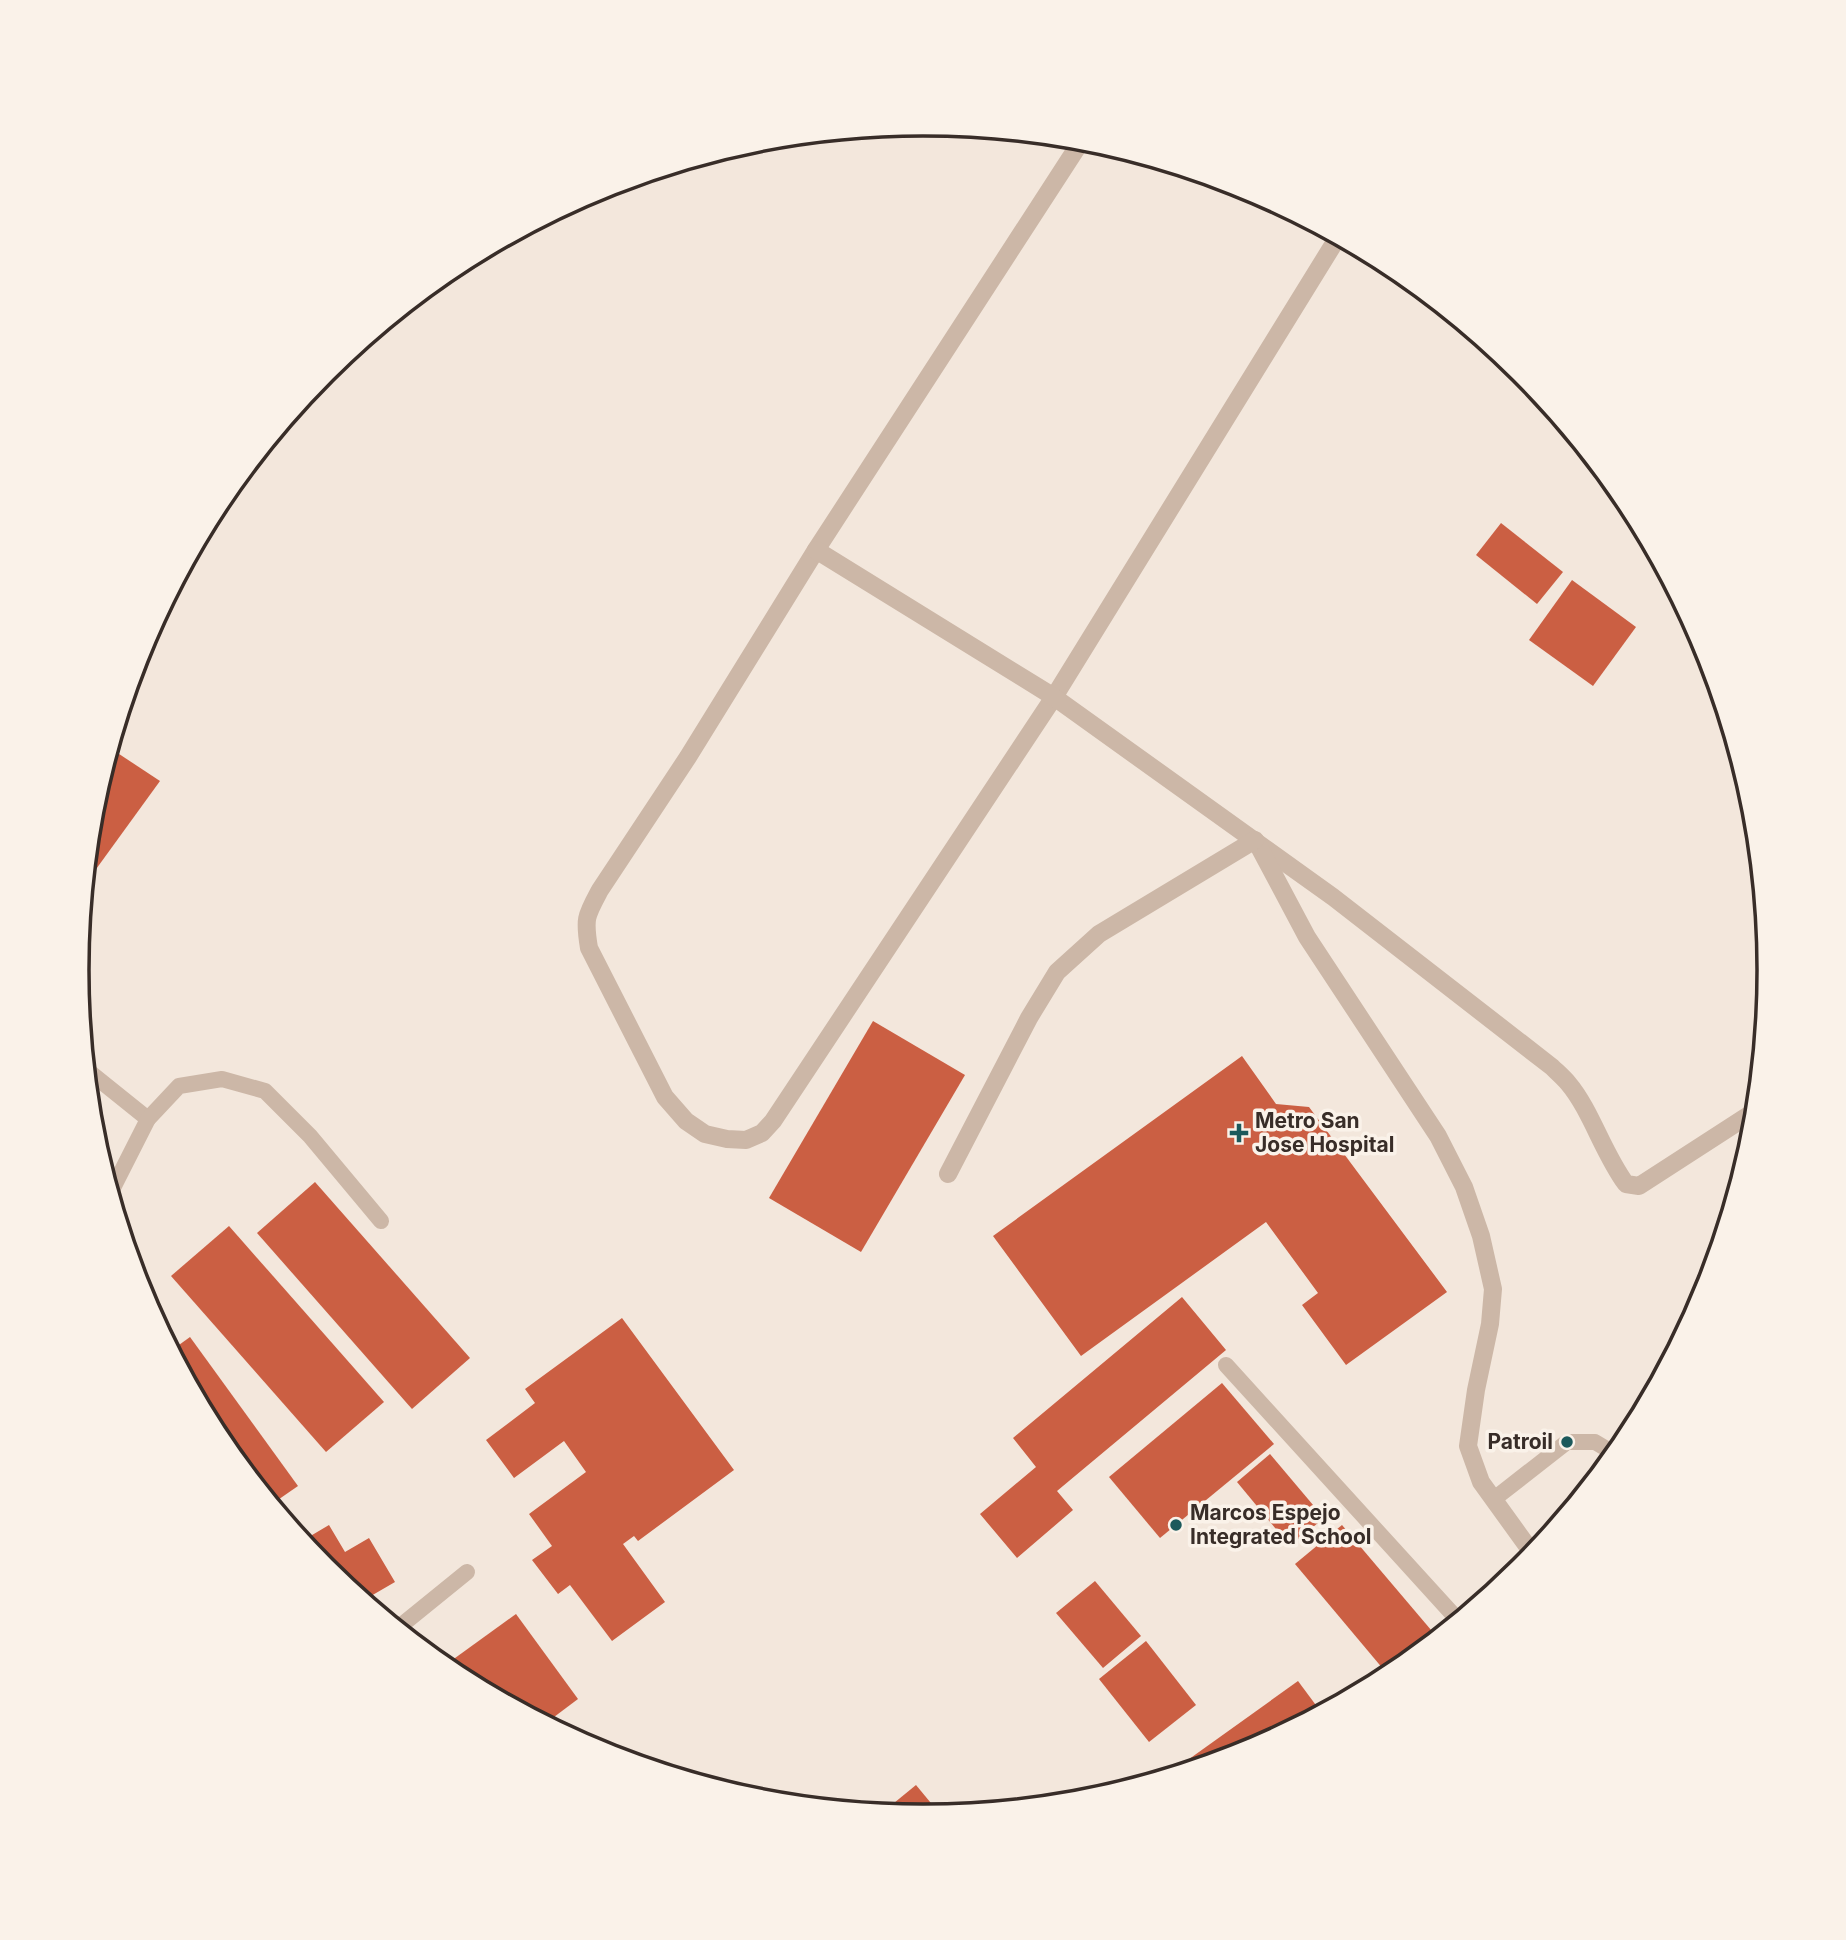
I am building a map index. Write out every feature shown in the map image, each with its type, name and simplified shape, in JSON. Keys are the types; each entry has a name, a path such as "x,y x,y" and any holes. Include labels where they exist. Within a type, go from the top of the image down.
{"street":[{"path":"1075,150 816,550 688,757 589,910 585,925 589,948 664,1097 686,1121 705,1134 746,1140 762,1133 773,1121 1054,696 1333,244"},
{"path":"816,550 1054,696 1333,897 1552,1067 1569,1084 1580,1101 1615,1170 1626,1184 1639,1186 1743,1118"},
{"path":"948,1174 1029,1018 1057,972 1099,934 1255,840"},
{"path":"1255,840 1307,937 1438,1136 1464,1187 1481,1236 1493,1289 1490,1324 1468,1446 1481,1482 1527,1545"}],"lane":[{"path":"96,1077 148,1119"},
{"path":"117,1181 148,1119 179,1086 222,1079 265,1091 310,1136 381,1221"},
{"path":"1226,1365 1452,1614"},
{"path":"1494,1499 1567,1442 1595,1442 1605,1448"},
{"path":"405,1623 467,1572"}],"building":[{"path":"1501,523 1563,572 1537,604 1476,555"},
{"path":"1572,580 1636,627 1593,686 1529,640"},
{"path":"118,753 160,781 95,870 105,807"},
{"path":"873,1021 965,1075 861,1252 769,1198"},
{"path":"1242,1056 1276,1104 1309,1107 1447,1292 1346,1365 1302,1305 1318,1293 1266,1222 1081,1356 993,1236"},
{"path":"315,1182 470,1358 412,1409 257,1233"},
{"path":"229,1226 384,1402 326,1452 171,1276"},
{"path":"1182,1297 1226,1350 1057,1491 1073,1510 1017,1558 980,1514 1036,1467 1013,1438"},
{"path":"622,1318 734,1470 638,1541 634,1536 623,1544 665,1602 612,1641 570,1585 558,1594 532,1560 552,1546 529,1514 586,1472 564,1441 514,1478 486,1440 535,1403 525,1389"},
{"path":"190,1337 298,1486 279,1499 230,1433 178,1345"},
{"path":"1222,1383 1274,1444 1160,1538 1109,1477"},
{"path":"1270,1454 1324,1518 1290,1546 1237,1482"},
{"path":"329,1525 345,1552 369,1538 395,1582 372,1596 311,1536"},
{"path":"1342,1525 1432,1631 1381,1666 1295,1564"},
{"path":"1095,1581 1141,1636 1103,1668 1056,1613"},
{"path":"516,1614 578,1699 553,1718 454,1659"},
{"path":"1146,1641 1196,1705 1149,1742 1099,1679"},
{"path":"1298,1681 1316,1705 1242,1740 1186,1762"},
{"path":"916,1785 931,1804 923,1804 894,1803"}],"place":[{"name":"Metro San Jose Hospital","path":"1239,1133"},
{"name":"Patroil","path":"1567,1442"},
{"name":"Marcos Espejo Integrated School","path":"1176,1525"}]}
